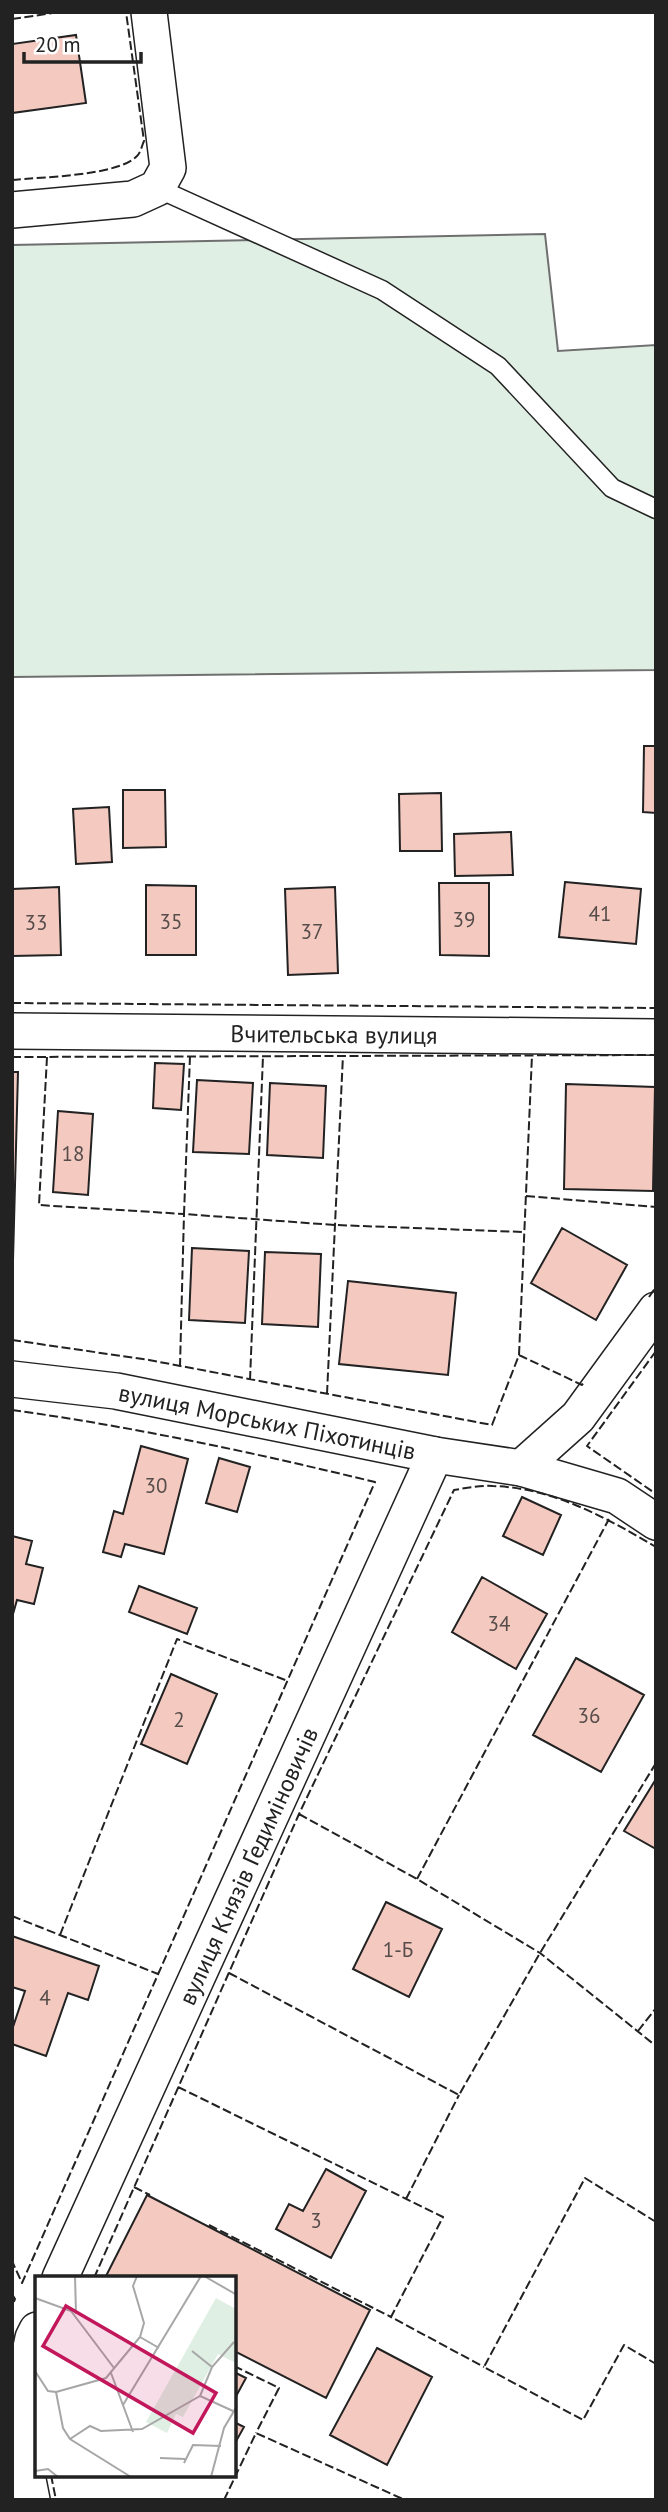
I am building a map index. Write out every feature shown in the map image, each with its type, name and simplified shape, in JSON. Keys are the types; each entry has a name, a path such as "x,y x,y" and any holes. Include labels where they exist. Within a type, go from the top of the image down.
{"street":[{"path":"12,210 133,200 157,188 169,168 149,12"},
{"name":"Вчительська вулиця","path":"12,1031 656,1037"},
{"path":"520,1468 578,1417 656,1310"},
{"name":"вулиця Морських Піхотинців","path":"12,1380 116,1391 435,1455 520,1468 617,1496 656,1522"},
{"name":"вулиця Князів Ґедиміновичів","path":"60,2276 435,1455"},
{"path":"27,2338 16,2419 32,2500"}],"lane":[{"path":"157,188 382,290 498,366 612,488 656,509"}],"green space":[{"path":"545,234 558,351 656,345 656,670 12,677 12,245"}],"building":[{"path":"76,35 86,103 12,113 12,44"},
{"path":"644,746 656,746 656,813 643,812"},
{"path":"123,790 165,790 166,847 123,848"},
{"path":"441,793 442,851 400,851 399,794"},
{"path":"109,807 112,862 76,864 73,809"},
{"path":"511,832 513,875 455,876 454,834"},
{"path":"565,882 641,889 636,944 559,937"},
{"path":"439,883 489,883 489,956 440,955"},
{"path":"146,885 196,886 196,955 146,955"},
{"path":"59,887 61,955 12,956 12,889"},
{"path":"335,887 338,973 288,975 285,889"},
{"path":"155,1063 184,1064 181,1110 153,1108"},
{"path":"12,1072 18,1072 12,1298"},
{"path":"197,1080 253,1083 249,1154 193,1152"},
{"path":"270,1083 326,1086 323,1158 267,1155"},
{"path":"566,1084 655,1087 653,1191 564,1189"},
{"path":"58,1111 93,1114 88,1195 53,1192"},
{"path":"562,1228 627,1265 596,1320 531,1283"},
{"path":"192,1248 249,1251 245,1323 189,1320"},
{"path":"265,1252 321,1254 318,1327 262,1324"},
{"path":"348,1281 456,1293 448,1375 339,1364"},
{"path":"141,1446 188,1459 164,1554 125,1544 121,1557 103,1552 114,1511 123,1514"},
{"path":"219,1458 250,1467 237,1512 206,1503"},
{"path":"522,1497 561,1515 543,1555 503,1536"},
{"path":"12,1536 32,1541 26,1564 43,1568 34,1604 17,1600 13,1614"},
{"path":"482,1577 547,1614 516,1669 452,1632"},
{"path":"139,1586 197,1608 187,1634 129,1612"},
{"path":"576,1658 644,1695 601,1772 533,1735"},
{"path":"171,1674 217,1694 187,1764 141,1744"},
{"path":"656,1779 656,1849 624,1831"},
{"path":"386,1902 442,1929 409,1997 353,1969"},
{"path":"12,1936 99,1966 88,2000 68,1993 46,2056 12,2044 12,2030 25,1991 12,1987"},
{"path":"326,2169 366,2191 331,2258 276,2229 289,2204 303,2211"},
{"path":"147,2195 370,2310 326,2398 236,2352 236,2276 106,2276"},
{"path":"377,2348 432,2377 387,2465 330,2435"},
{"path":"236,2373 246,2378 236,2396"},
{"path":"236,2423 244,2427 236,2441"}],"fence":[{"path":"12,19 60,12"},
{"path":"12,180 97,172 127,163 138,154 144,141 126,12"},
{"path":"12,1003 656,1008"},
{"path":"327,1394 343,1055"},
{"path":"519,1355 532,1055"},
{"path":"12,1057 656,1055"},
{"path":"190,1056 184,1214 335,1225 523,1232"},
{"path":"250,1380 263,1056"},
{"path":"47,1057 39,1205 184,1214 180,1366"},
{"path":"526,1196 656,1207"},
{"path":"649,1297 656,1287"},
{"path":"12,1340 149,1360 492,1425 519,1355 582,1385 585,1381"},
{"path":"656,1351 587,1446 656,1494"},
{"path":"12,1410 195,1442 375,1482 22,2283 12,2261"},
{"path":"95,2276 299,1814 454,1490 488,1486 537,1492 598,1515 656,1547"},
{"path":"417,1879 609,1519"},
{"path":"60,1935 177,1639 288,1681"},
{"path":"229,1973 459,2095 540,1953 656,1763"},
{"path":"299,1814 417,1879 540,1953 656,2046"},
{"path":"12,1916 158,1974"},
{"path":"638,2031 656,2008"},
{"path":"178,2087 443,2217 391,2317 484,2367"},
{"path":"406,2199 459,2095"},
{"path":"656,2222 585,2178 484,2367 583,2420 624,2345 656,2364"},
{"path":"134,2187 150,2195"},
{"path":"209,2225 391,2317"},
{"path":"12,2294 15,2299 12,2307"},
{"path":"236,2367 279,2388 256,2433"},
{"path":"236,2475 256,2433 405,2500"},
{"path":"51,2477 56,2500"},
{"path":"224,2500 235,2477"}]}
